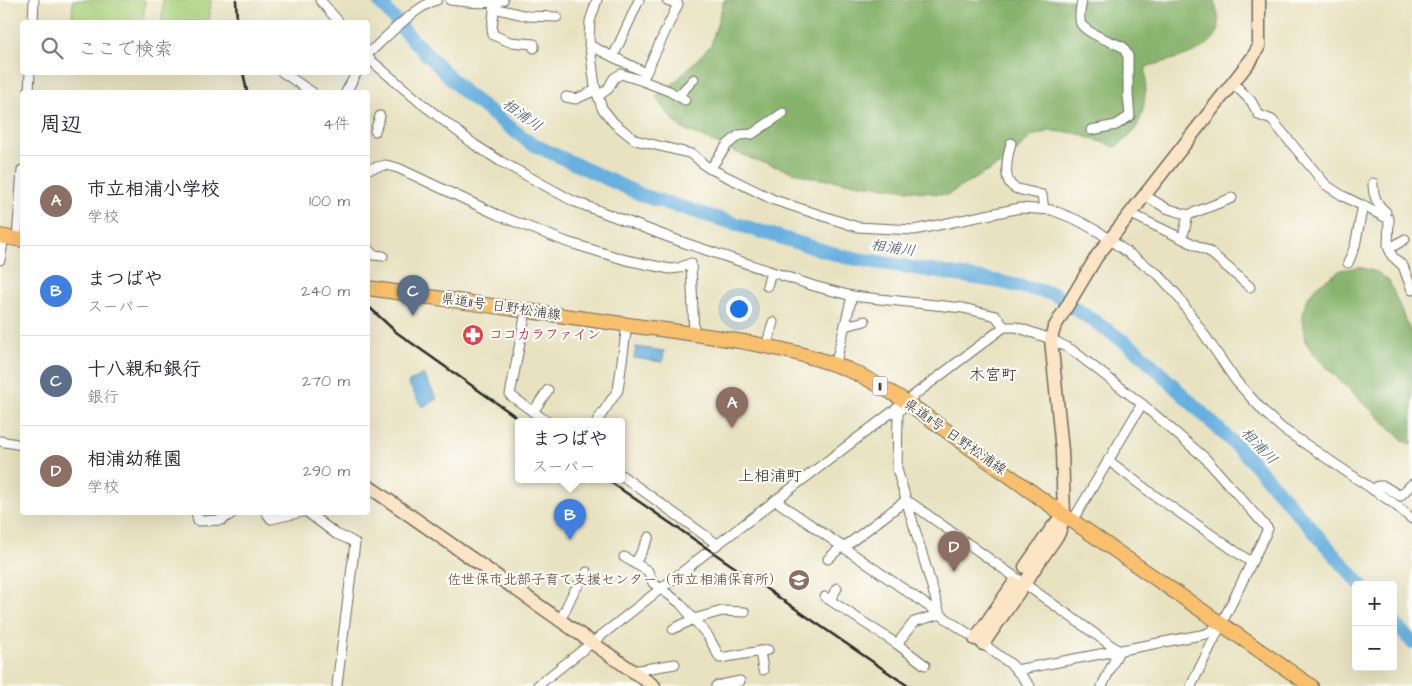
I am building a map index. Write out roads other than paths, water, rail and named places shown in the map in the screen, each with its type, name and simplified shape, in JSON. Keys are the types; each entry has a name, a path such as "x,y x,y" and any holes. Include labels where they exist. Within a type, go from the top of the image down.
{"main road":[{"name":"県道11号 日野松浦線","path":"370,288 694,335 783,350 850,371 878,385 905,402 1311,686"}],"street":[{"path":"33,20 34,0"},
{"path":"320,0 337,20"},
{"path":"370,53 412,14 431,1 437,0"},
{"path":"450,0 497,3 527,16 557,16"},
{"path":"597,0 590,21 589,45 597,93 602,108 614,123 635,140 692,154 710,169 774,200 857,227 914,230 1020,208 1052,210 1077,220 1098,232 1158,275 1177,295 1236,381 1266,414 1283,429 1393,503 1412,519"},
{"path":"614,57 639,0"},
{"path":"645,77 678,4 667,0"},
{"path":"1082,0 1081,24 1098,36 1123,47 1128,56 1130,116 1116,125 1091,130"},
{"path":"1068,517 1053,334 1108,240 1233,83 1259,46 1259,0"},
{"path":"497,3 492,29 493,35 510,42 534,44 534,48"},
{"path":"589,45 614,57 682,98 694,80"},
{"path":"370,57 456,130 500,161 573,201 708,251 814,286 852,296 963,308 996,316 1004,327"},
{"path":"566,97 578,103 608,89 614,78 621,74 645,77"},
{"path":"28,90 30,75"},
{"path":"286,75 309,90"},
{"path":"347,90 354,75"},
{"path":"1233,83 1251,101 1259,115 1272,120 1326,185 1389,219 1389,249 1392,256 1404,266 1412,290"},
{"path":"710,169 727,146 739,135 752,134 783,113"},
{"path":"373,130 380,116"},
{"path":"1011,143 1006,163 1009,183 1013,187 1042,195 1044,209"},
{"path":"370,169 386,165 398,168 498,215 567,242 626,260 670,269 679,268 692,262 708,251"},
{"path":"0,260 11,238 20,182"},
{"path":"1373,183 1375,199 1386,212 1382,215"},
{"path":"1144,195 1166,208 1188,215 1232,198"},
{"path":"1348,263 1355,246 1362,205"},
{"path":"1129,213 1210,252 1250,287"},
{"path":"1184,232 1188,215"},
{"path":"1389,249 1404,239"},
{"path":"370,251 373,255 383,256"},
{"path":"692,262 694,335"},
{"path":"767,286 771,272"},
{"path":"835,366 852,296"},
{"path":"526,311 510,395 542,418"},
{"path":"846,326 865,321"},
{"path":"766,348 773,322"},
{"path":"599,418 618,390 627,325"},
{"path":"537,686 717,544 1004,327 1016,327 1053,334 1142,404 1205,458 1268,529 1191,686"},
{"path":"533,412 548,390"},
{"path":"905,402 898,414 897,469 940,614"},
{"path":"979,642 1021,581 1059,533 1108,460 1142,404"},
{"path":"0,441 20,444"},
{"path":"1108,460 1151,493 1251,562"},
{"path":"625,478 717,544"},
{"path":"1373,490 1378,486 1384,486 1400,496 1412,484"},
{"path":"370,487 654,686"},
{"path":"775,500 1012,665 1030,686"},
{"path":"828,559 905,501"},
{"path":"905,501 1119,651"},
{"path":"197,515 198,521 222,520 230,515"},
{"path":"268,515 271,519 289,515"},
{"path":"311,515 336,534 355,543 336,685"},
{"path":"635,564 649,536"},
{"path":"624,557 648,572 653,583 680,603 708,636 720,658 764,651 764,670"},
{"path":"560,621 573,593 587,572"},
{"path":"838,588 827,598 897,644 925,665"},
{"path":"673,629 694,619 722,611 743,614"},
{"path":"897,644 914,622 940,614"},
{"path":"1016,670 1206,634 1222,624"},
{"path":"1102,686 1119,651"},
{"path":"633,671 675,664"},
{"path":"716,686 740,681"}],"water":[{"path":"636,347 664,351 663,362 634,358"},
{"path":"423,374 437,399 422,407 408,383"}],"waterway":[{"name":"相浦川","path":"378,0 408,35 464,92 530,143 644,196 845,257 1001,282 1054,294 1135,349 1249,458 1357,581"},
{"name":"相浦川","path":"1397,626 1412,642"}],"railway":[{"path":"236,0 237,20"},
{"path":"244,75 247,90"},
{"path":"370,308 396,332 518,418"},
{"path":"612,483 908,686"}],"place":[{"name":"十八親和銀行","path":"413,316"},
{"name":"ココカラファイン","path":"473,335"},
{"name":"市立相浦小学校","path":"732,428"},
{"name":"まつばや","path":"570,540"},
{"name":"相浦幼稚園","path":"954,572"},
{"name":"佐世保市北部子育て支援センター（市立相浦保育所）","path":"799,580"}],"district":[{"name":"木宮町","path":"993,375"},
{"name":"上相浦町","path":"770,476"}]}
